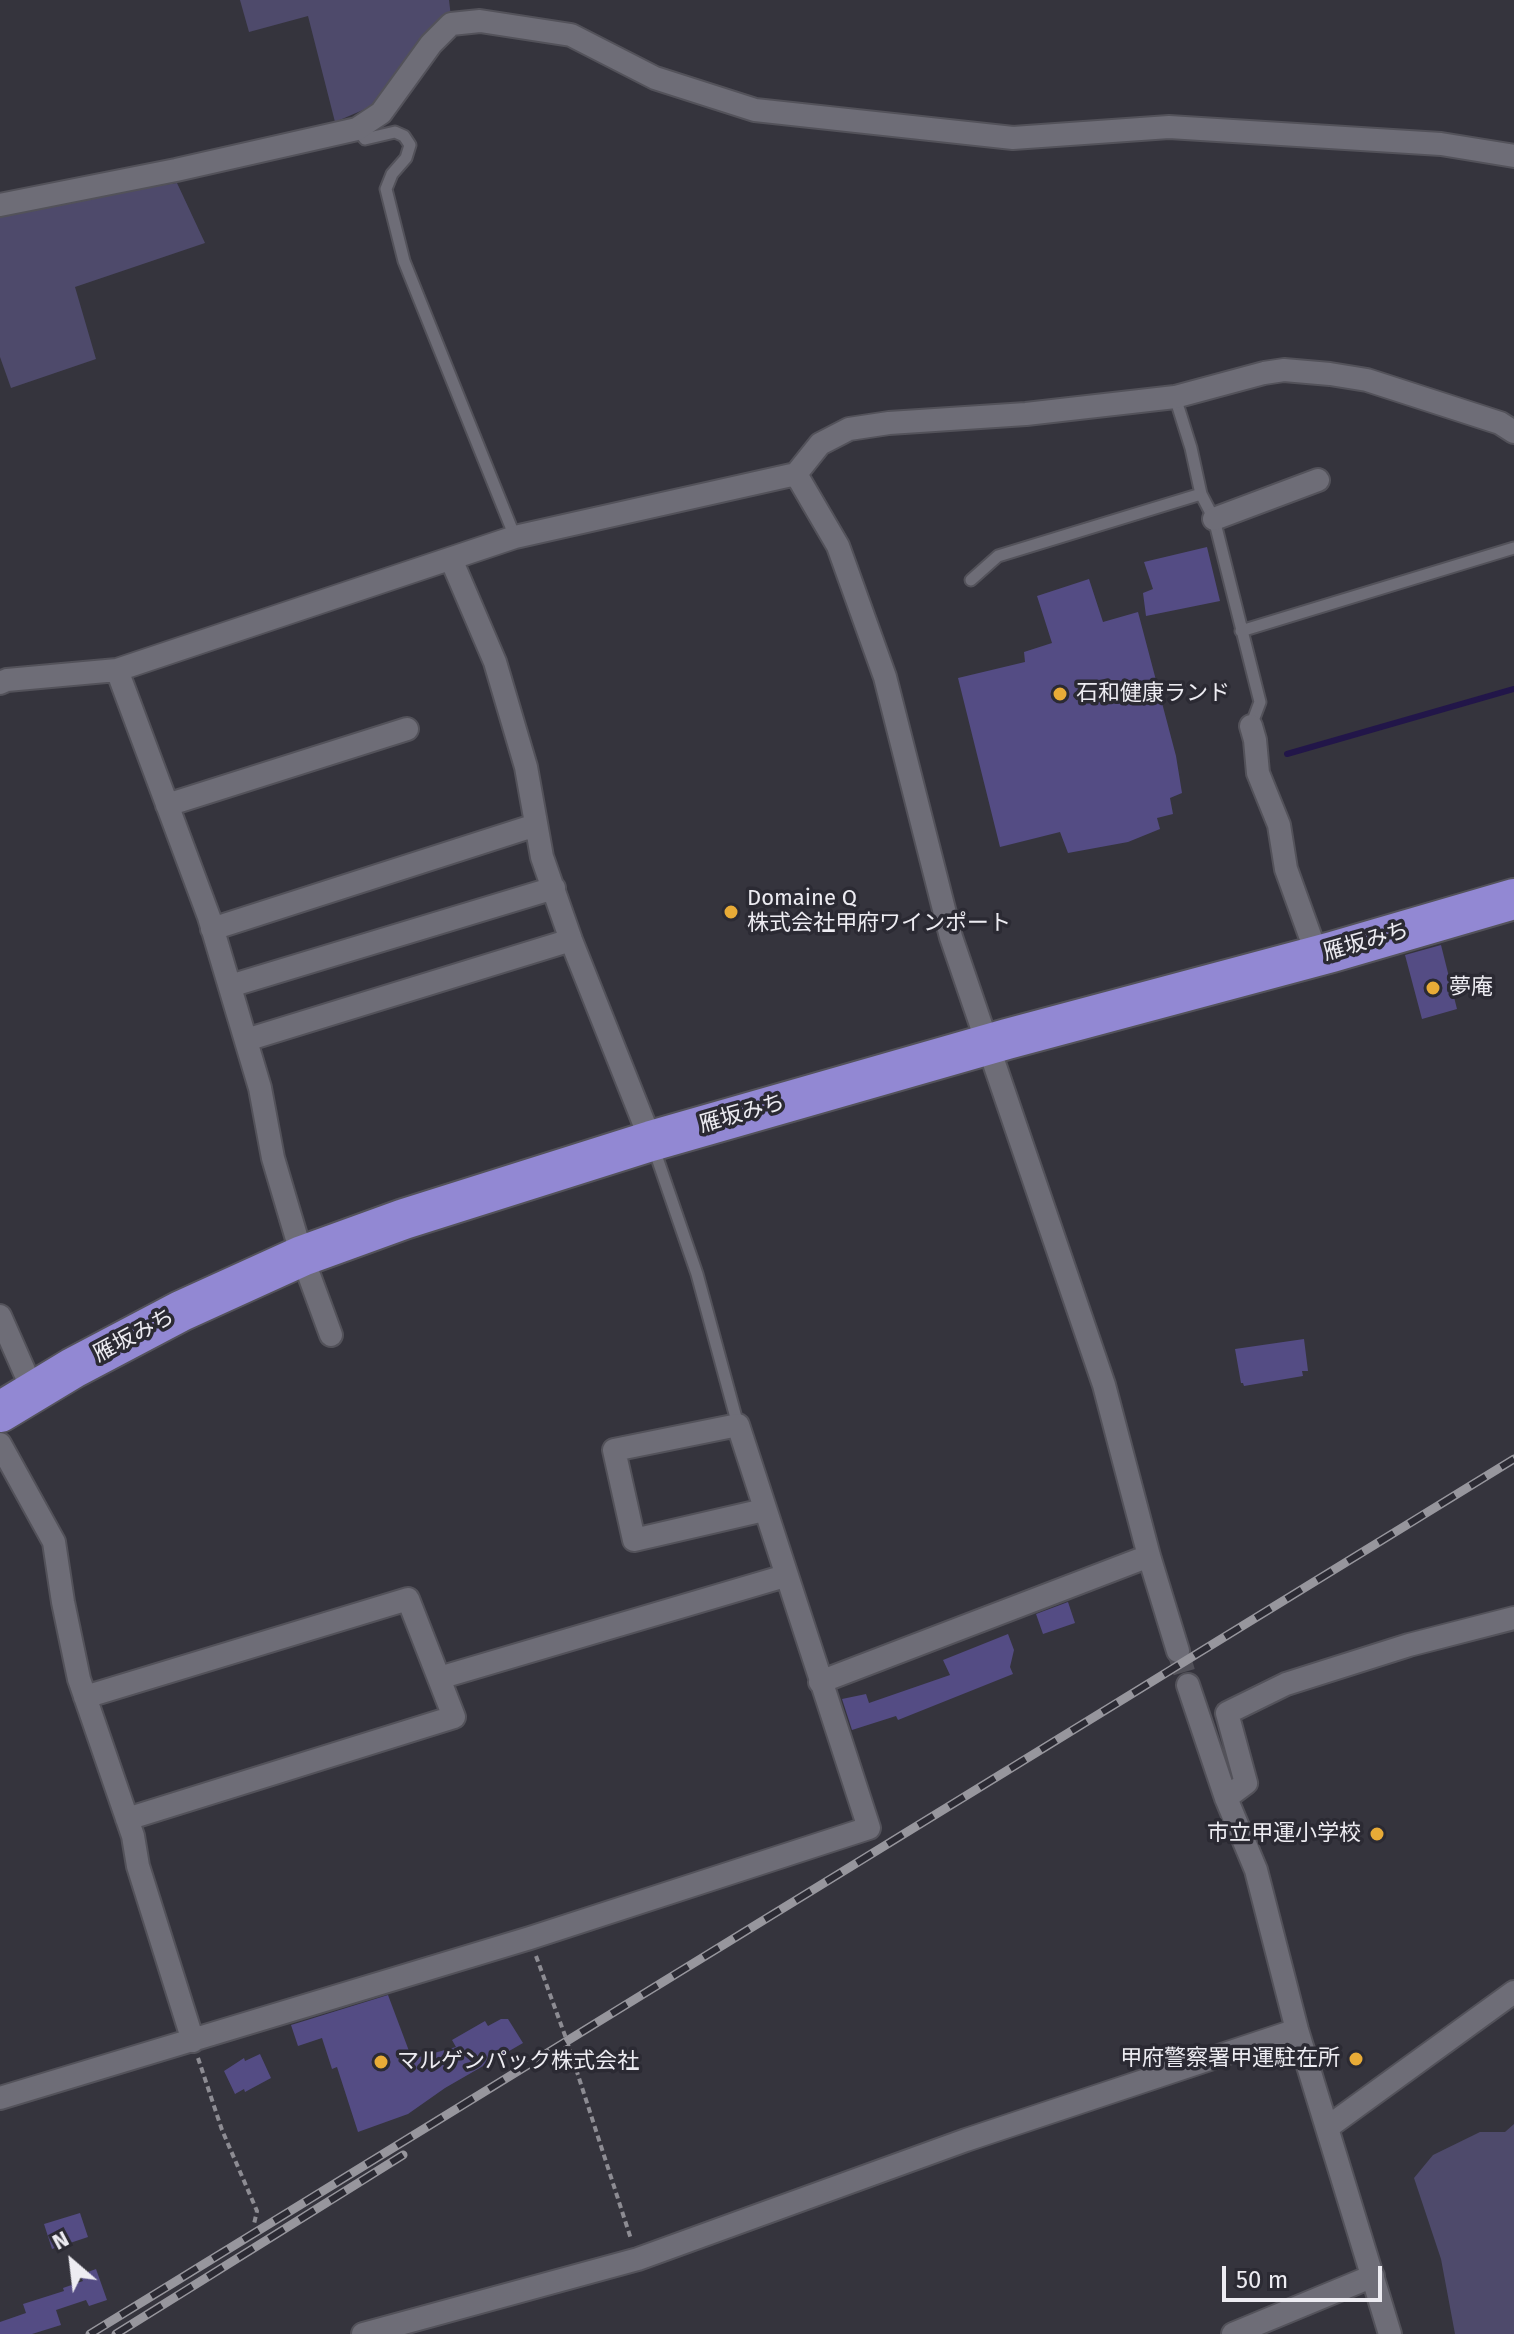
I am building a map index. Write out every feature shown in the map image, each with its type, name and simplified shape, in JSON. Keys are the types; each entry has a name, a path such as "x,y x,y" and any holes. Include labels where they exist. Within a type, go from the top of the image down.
{"highway":[{"name":"雁坂みち","path":"0,1412 181,1311 302,1256 404,1219 651,1141 1514,899"}],"street":[{"path":"0,205 176,170 357,129 381,113 431,44 451,24 480,21 571,35 655,78 755,110 1013,138 1169,127 1441,144 1514,156"},
{"path":"0,683 117,670 515,537 796,474 820,444 849,429 1175,397 1284,370 1330,374 1380,385 1500,423 1514,432"},
{"path":"796,474 838,546 885,677 951,937 1104,1385 1149,1556 1178,1651"},
{"path":"1214,519 1318,480"},
{"path":"451,559 495,662 526,767 542,857 571,940 651,1141"},
{"path":"117,670 212,929 260,1088 273,1158 302,1256 331,1335"},
{"path":"1251,726 1258,773 1279,825 1286,869 1317,955"},
{"path":"167,805 407,729"},
{"path":"212,929 536,825"},
{"path":"230,986 554,888"},
{"path":"246,1040 571,940"},
{"path":"0,1316 33,1391"},
{"path":"0,2098 530,1938 869,1828 738,1425 614,1450 634,1540 764,1510"},
{"path":"0,1444 54,1542 63,1602 85,1697 127,1819 138,1866 193,2041"},
{"path":"820,1682 1149,1556"},
{"path":"439,1678 785,1576"},
{"path":"85,1697 408,1599 454,1717 127,1819"},
{"path":"1226,1798 1246,1783 1227,1713 1286,1684 1409,1645 1514,1618"},
{"path":"1188,1685 1226,1798 1256,1870 1297,2030 1390,2334"},
{"path":"1328,2127 1514,1992"},
{"path":"363,2334 638,2259 966,2140 1297,2030"},
{"path":"1233,2334 1373,2276"}],"lane":[{"path":"357,129 365,139 395,132 404,136 410,145 406,158 392,174 386,189 404,261 515,537"},
{"path":"1175,397 1201,494 1214,519 1260,702 1251,726"},
{"path":"971,580 998,556 1201,494"},
{"path":"1241,631 1514,548"},
{"path":"651,1141 697,1274 738,1425"}],"path":[{"path":"530,1938 638,2259"},
{"path":"193,2041 222,2130 257,2211 254,2224"}],"shaded area":[{"path":"240,0 449,0 451,17 428,32 370,107 335,122 308,16 249,32"},
{"path":"177,183 205,243 75,287 96,359 11,388 0,357 0,214 44,202"},
{"path":"1514,2124 1514,2334 1455,2334 1441,2259 1414,2178 1433,2155 1480,2132 1505,2132"}],"building":[{"path":"1207,547 1220,601 1146,616 1143,593 1153,589 1144,562"},
{"name":"石和健康ランド","path":"1089,579 1103,622 1138,612 1176,756 1182,793 1170,798 1173,814 1157,818 1160,829 1128,842 1068,853 1060,832 1000,847 958,678 1025,662 1024,652 1052,643 1037,596"},
{"path":"1441,945 1457,1009 1422,1019 1405,955"},
{"path":"1304,1339 1308,1371 1302,1371 1303,1376 1244,1386 1241,1383 1235,1349"},
{"path":"1068,1602 1075,1623 1043,1634 1036,1614"},
{"path":"1008,1634 1014,1650 1010,1667 1013,1674 898,1720 896,1716 852,1730 842,1699 866,1694 869,1703 950,1675 943,1660"},
{"name":"マルゲンパック株式会社","path":"388,1995 412,2059 456,2047 452,2040 485,2021 488,2026 508,2019 523,2043 445,2088 408,2114 358,2132 337,2067 332,2069 322,2038 298,2046 291,2025"},
{"path":"260,2054 271,2078 235,2094 224,2071 244,2058 245,2061"},
{"path":"80,2213 88,2237 52,2249 44,2224"},
{"path":"96,2269 107,2300 89,2306 86,2300 56,2310 61,2325 32,2334 0,2334 0,2322 26,2313 23,2304 64,2291 63,2288 83,2281 80,2275"}],"waterway":[{"path":"1287,754 1514,689"}],"tunnel":[{"path":"1178,1651 1188,1685"}],"railway":[{"path":"90,2334 1514,1459"},
{"path":"116,2334 403,2155"}],"place":[{"name":"石和健康ランド","path":"1060,694"},
{"name":"Domaine Q 株式会社甲府ワインポート","path":"731,912"},
{"name":"夢庵","path":"1433,988"},
{"name":"市立甲運小学校","path":"1377,1834"},
{"name":"甲府警察署甲運駐在所","path":"1356,2059"},
{"name":"マルゲンパック株式会社","path":"381,2062"}]}
